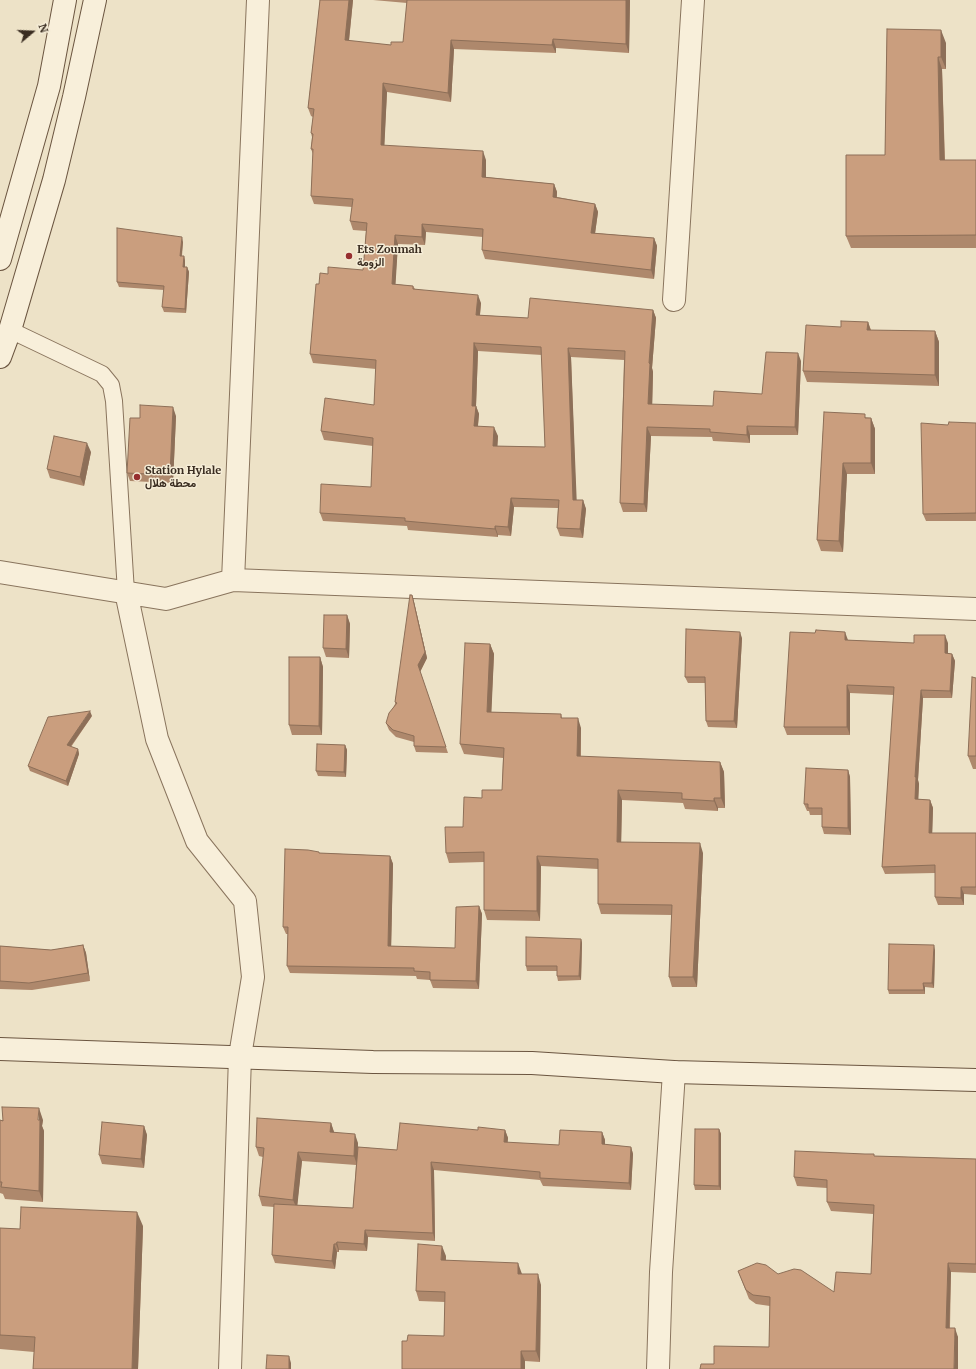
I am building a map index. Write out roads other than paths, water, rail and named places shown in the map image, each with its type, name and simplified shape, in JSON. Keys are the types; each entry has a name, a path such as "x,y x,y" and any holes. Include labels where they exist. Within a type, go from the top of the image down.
{"street":[{"path":"0,259 49,86 66,0"},
{"path":"0,357 10,330 54,180 95,0"},
{"path":"233,580 258,0"},
{"path":"674,300 693,0"},
{"path":"0,572 126,592 166,600 233,580 976,609"},
{"path":"126,592 157,739 197,841 245,901 253,977 240,1056 230,1369"},
{"path":"0,1048 373,1062 532,1063 674,1072 976,1080"},
{"path":"658,1369 661,1272 674,1072"}],"lane":[{"path":"10,330 102,374 111,385 114,401 126,592"}],"place":[{"name":"Ets Zoumah الزومة","path":"349,256"},
{"name":"Station Hylale محطة هلال","path":"137,477"}]}
